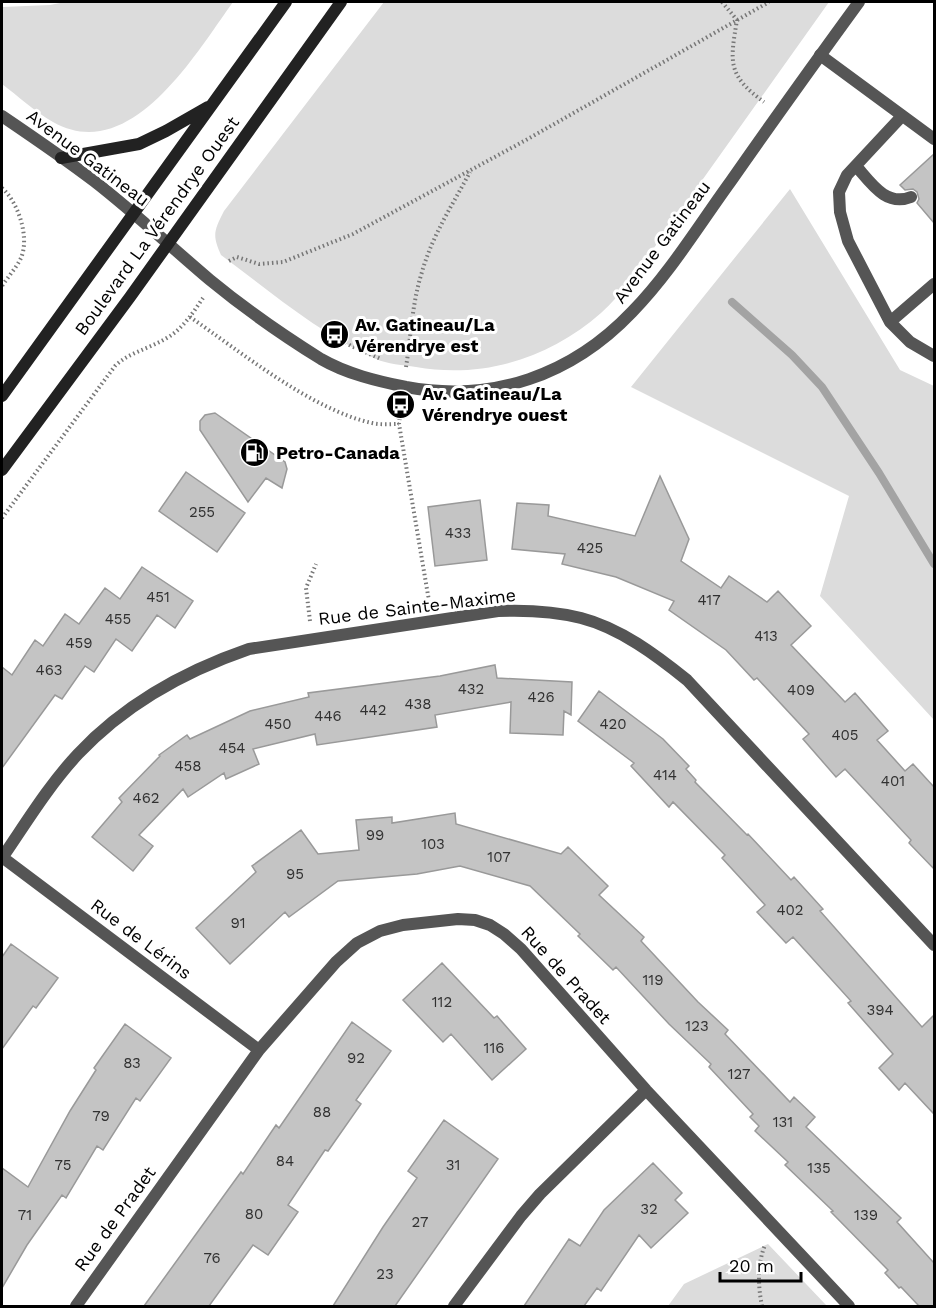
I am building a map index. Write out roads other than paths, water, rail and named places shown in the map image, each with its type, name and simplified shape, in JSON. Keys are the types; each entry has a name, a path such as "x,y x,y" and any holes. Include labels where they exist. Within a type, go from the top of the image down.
{"main road":[{"name":"Boulevard La Vérendrye Ouest","path":"2,396 286,2"},
{"name":"Boulevard La Vérendrye Ouest","path":"2,470 340,2"},
{"path":"61,158 139,144 211,105"}],"street":[{"name":"Avenue Gatineau","path":"2,116 95,182 213,282 317,357 351,373 403,386 462,392 504,387 548,372 576,358 604,338 634,311 660,279 859,2"},
{"path":"820,55 934,140"},
{"path":"902,116 847,175 840,192 840,212 848,241 890,322 910,342 934,356"},
{"path":"856,166 878,190 890,199 901,201 911,197"},
{"path":"890,322 934,284"},
{"name":"Rue de Sainte-Maxime","path":"2,857 57,779 101,730 153,693 194,670 249,649 269,645 498,611 526,610 582,618 634,642 673,669 695,689 934,945"},
{"name":"Rue de Lérins","path":"2,857 259,1050"},
{"name":"Rue de Pradet","path":"76,1306 259,1050 336,962 357,943 380,931 403,925 458,919 475,920 504,934 521,950 646,1090 849,1306"},
{"path":"454,1306 540,1194 646,1090"}],"waterway":[{"path":"732,302 792,355 822,387 879,473 934,564"}],"place":[{"name":"Av. Gatineau/La Vérendrye est","path":"334,335"},
{"name":"Av. Gatineau/La Vérendrye ouest","path":"401,404"},
{"name":"Petro-Canada","path":"255,453"}]}
